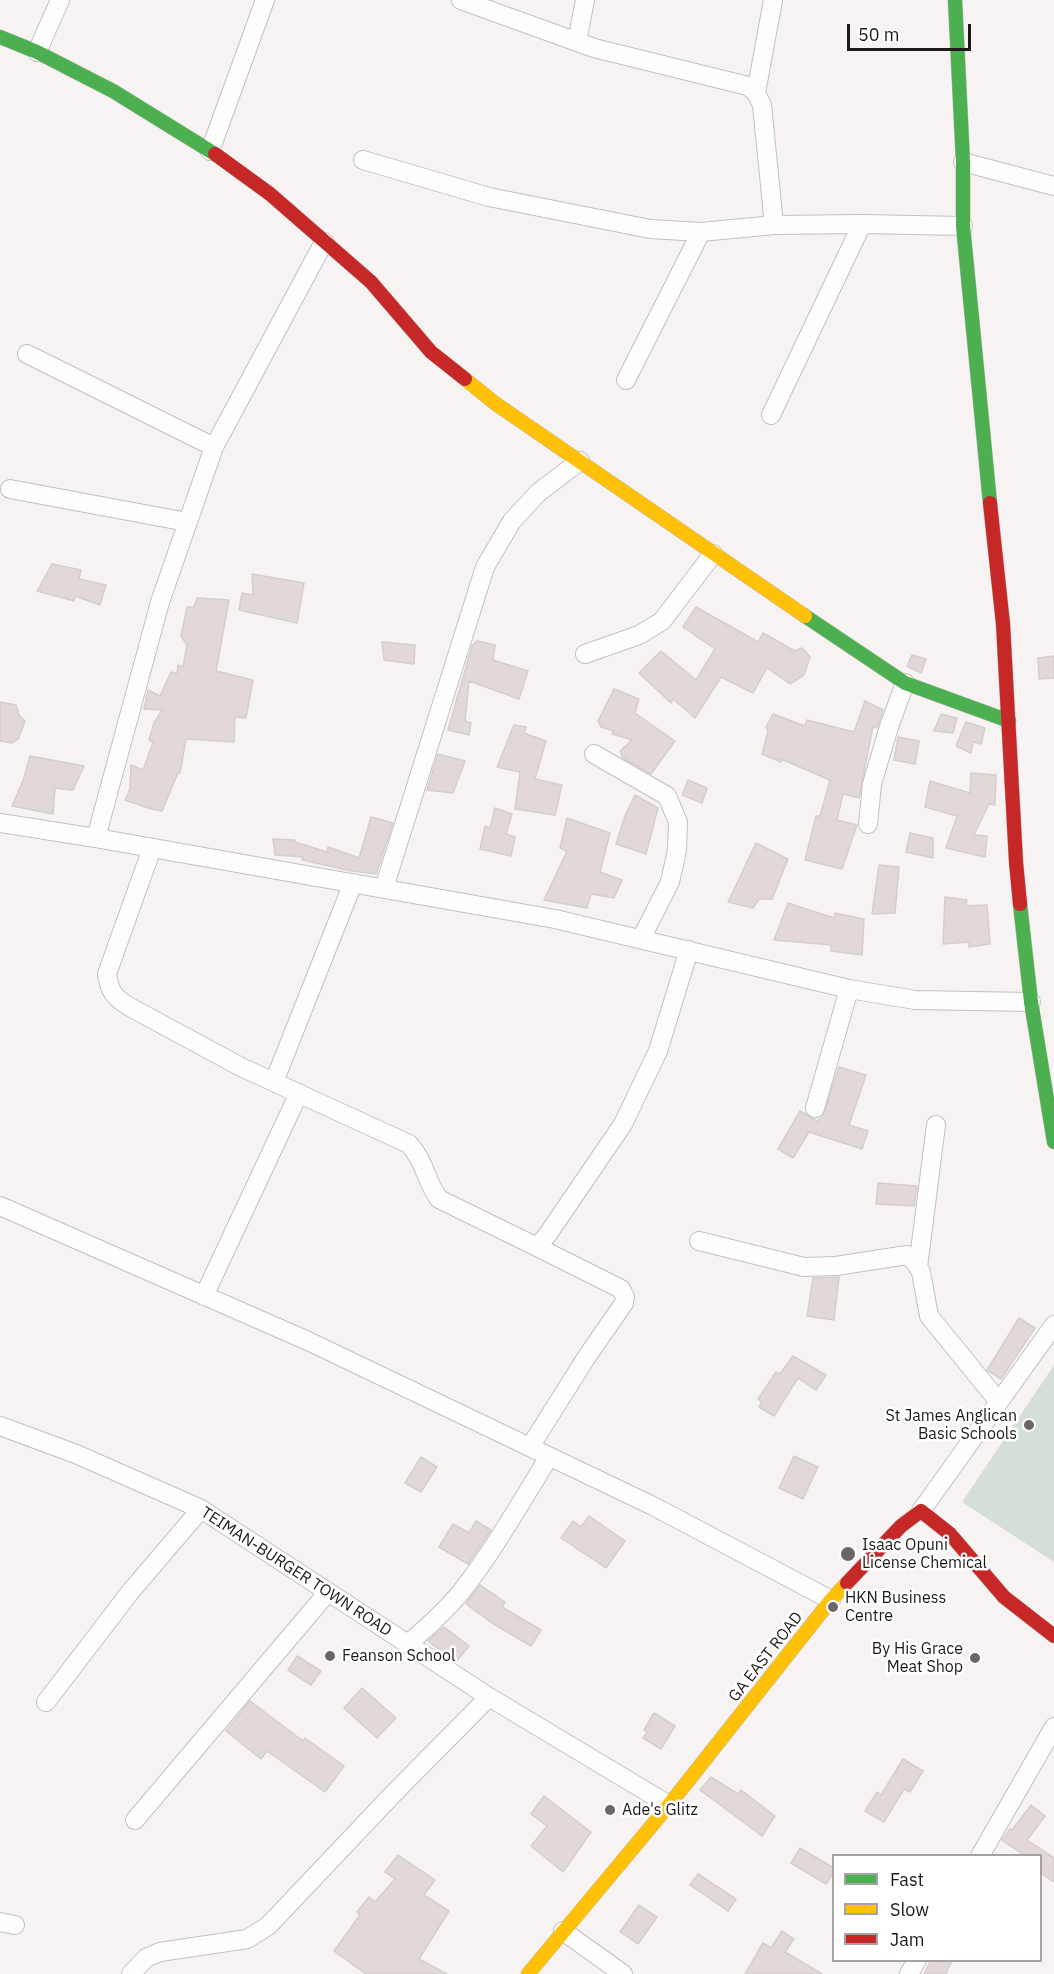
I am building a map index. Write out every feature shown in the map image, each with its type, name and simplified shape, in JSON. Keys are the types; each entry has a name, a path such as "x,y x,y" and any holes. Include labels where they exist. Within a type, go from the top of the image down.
{"street":[{"path":"37,52 60,0"},
{"path":"210,151 265,0"},
{"path":"461,0 577,42 748,86 756,93 762,105 774,225"},
{"path":"577,42 585,0"},
{"path":"756,93 773,0"},
{"path":"955,0 963,162 963,226 1003,624 1016,862 1031,1002 1054,1142"},
{"path":"0,37 37,52 140,106 210,151 270,194 371,282 432,352 496,404 713,554 905,683 1009,721"},
{"path":"363,160 489,197 650,229 701,232 774,225 963,226"},
{"path":"963,162 1054,186"},
{"path":"771,415 862,224"},
{"path":"626,380 701,232"},
{"path":"96,838 160,602 214,447 324,243"},
{"path":"27,354 214,447"},
{"path":"384,888 485,567 512,521 539,492 580,461"},
{"path":"10,489 187,522"},
{"path":"585,654 639,635 662,621 713,554"},
{"path":"868,824 872,783 905,683"},
{"path":"594,754 667,796 678,822 677,850 670,882 640,939"},
{"path":"0,823 555,919 849,989 915,1000 1031,1002"},
{"path":"152,848 107,974 114,997 241,1067 409,1144 420,1157 431,1189 439,1199 621,1289 625,1297 624,1304 586,1358 530,1447"},
{"path":"274,1082 353,883"},
{"path":"537,1247 623,1124 658,1052 689,950"},
{"path":"815,1108 849,989"},
{"path":"204,1296 299,1093"},
{"path":"918,1267 936,1125"},
{"path":"0,1206 308,1341 652,1506 831,1600"},
{"path":"699,1241 804,1267 836,1266 907,1255 921,1272 929,1316 999,1402"},
{"path":"1054,1326 921,1510 950,1532 1008,1602 1054,1636"},
{"name":"TEIMAN-BURGER TOWN ROAD","path":"0,1426 76,1454 201,1509 489,1697 669,1805"},
{"path":"408,1644 454,1600 469,1581 549,1456"},
{"path":"46,1702 131,1591 201,1509"},
{"name":"GA EAST ROAD","path":"528,1974 669,1805 831,1600 901,1526 921,1510"},
{"path":"135,1820 328,1592"},
{"path":"131,1974 146,1958 160,1952 247,1939 268,1926 489,1697"},
{"path":"981,1854 1054,1727"},
{"path":"563,1931 622,1974"}],"shaded area":[{"path":"1054,1365 1054,1562 962,1502"}],"building":[{"path":"52,564 81,570 79,579 106,585 100,605 75,596 74,601 37,591"},
{"path":"252,574 304,583 297,623 239,610 242,593 253,595"},
{"path":"197,598 229,600 216,671 253,680 246,718 235,717 234,742 186,739 180,773 178,773 162,811 151,809 125,800 130,789 131,765 143,770 153,742 149,740 154,723 162,710 144,709 148,690 160,696 171,672 177,674 178,665 183,667 187,645 181,636 187,607 194,607"},
{"path":"696,607 758,642 763,633 795,651 802,648 810,657 804,675 790,684 767,668 753,693 721,677 695,718 673,699 671,703 639,673 661,651 696,680 715,649 683,627"},
{"path":"477,641 495,645 493,660 528,671 519,699 469,681 465,721 471,723 469,735 448,730 472,646"},
{"path":"382,642 415,645 414,664 384,660"},
{"path":"912,655 926,659 921,673 907,666"},
{"path":"1054,656 1054,678 1039,679 1038,658"},
{"path":"614,689 639,699 635,713 675,741 651,774 623,758 620,751 632,740 612,734 613,731 601,727 598,721"},
{"path":"865,701 883,710 877,728 873,726 859,798 843,794 837,820 857,825 842,869 805,860 816,816 820,816 830,780 781,759 781,762 762,754 768,731 766,727 773,714 805,726 807,720 854,732"},
{"path":"0,702 16,705 19,715 25,721 18,739 12,743 0,741"},
{"path":"941,714 957,718 953,733 934,731"},
{"path":"966,722 985,728 981,744 973,742 971,753 956,746"},
{"path":"514,725 526,727 524,733 546,741 535,779 562,785 555,815 515,809 520,772 497,767"},
{"path":"898,737 919,741 915,764 894,760"},
{"path":"438,754 465,761 453,793 427,790"},
{"path":"30,756 84,766 73,790 55,788 53,814 12,806 23,781"},
{"path":"971,773 996,775 995,805 989,804 974,835 987,836 985,857 946,848 957,816 925,807 930,781 970,793"},
{"path":"688,780 707,788 702,803 682,795"},
{"path":"635,795 658,808 646,854 616,844"},
{"path":"495,808 512,814 506,834 515,837 511,856 480,849 485,826 490,828"},
{"path":"371,817 393,823 376,874 302,860 303,857 275,855 273,839 295,840 295,842 327,852 328,847 359,858"},
{"path":"567,818 610,833 600,872 622,880 614,898 591,894 587,908 544,900 567,851 560,848"},
{"path":"910,833 933,838 933,858 906,852"},
{"path":"756,843 788,859 772,899 759,899 753,908 728,902"},
{"path":"879,865 899,867 895,913 872,914"},
{"path":"945,897 967,900 966,906 987,905 990,944 969,947 969,942 943,944"},
{"path":"788,903 834,918 835,913 864,919 862,955 831,951 831,945 774,940"},
{"path":"839,1067 866,1075 849,1125 868,1131 862,1149 809,1132 793,1158 778,1149 800,1111 817,1121 823,1116"},
{"path":"878,1183 917,1186 914,1206 876,1204"},
{"path":"839,1277 834,1320 807,1316 813,1278"},
{"path":"1019,1318 1035,1328 1001,1379 987,1370"},
{"path":"793,1356 826,1375 816,1390 798,1378 774,1416 759,1407 762,1402 758,1399 776,1372 780,1374"},
{"path":"794,1456 818,1467 803,1499 779,1488"},
{"path":"421,1457 437,1467 421,1492 405,1483"},
{"path":"589,1516 625,1541 606,1568 561,1538 573,1521 581,1527"},
{"path":"476,1521 491,1530 468,1564 439,1547 453,1524 469,1533"},
{"path":"480,1585 505,1602 502,1607 541,1630 531,1646 492,1623 466,1604"},
{"path":"444,1627 469,1646 456,1662 428,1641"},
{"path":"297,1656 321,1671 311,1685 288,1670"},
{"path":"362,1688 396,1718 377,1738 344,1708"},
{"path":"250,1701 303,1741 305,1738 344,1766 325,1792 267,1751 261,1759 226,1731"},
{"path":"654,1713 675,1726 661,1749 643,1738 647,1732 644,1730"},
{"path":"903,1759 923,1771 910,1792 904,1789 884,1822 865,1811 877,1792 881,1795"},
{"path":"711,1777 738,1794 741,1790 775,1816 762,1836 700,1790"},
{"path":"544,1796 591,1832 563,1872 531,1846 547,1826 531,1814"},
{"path":"1031,1805 1045,1816 1027,1840 1054,1858 1054,1882 1042,1874 1042,1854 1022,1854 1002,1840 1010,1829 1012,1830"},
{"path":"800,1848 832,1867 832,1875 826,1884 791,1863"},
{"path":"398,1855 435,1880 424,1895 449,1911 419,1959 447,1974 366,1974 334,1951 360,1915 357,1912 369,1897 375,1902 395,1879 385,1872"},
{"path":"698,1874 736,1899 728,1911 690,1885"},
{"path":"639,1905 657,1917 638,1944 620,1932"},
{"path":"782,1931 794,1939 785,1952 822,1974 745,1974 763,1943 771,1948"},
{"path":"930,1962 951,1962 946,1974 924,1974"}],"traffic: fast":[{"path":"955,0 963,162 963,226 990,503"},
{"path":"0,37 37,52 113,91 215,154"},
{"path":"805,616 905,683 1009,721"},
{"path":"1020,904 1031,1002 1054,1142"}],"traffic: slow":[{"path":"465,379 496,404 805,616"},
{"path":"528,1974 669,1805 831,1600 847,1583"}],"traffic: jam":[{"path":"215,154 270,194 371,282 431,352 465,379"},
{"path":"990,503 1003,624 1020,904"},
{"path":"847,1583 901,1526 921,1511 950,1534 1004,1597 1054,1636"}],"place":[{"name":"St James Anglican Basic Schools","path":"1029,1425"},
{"name":"Isaac Opuni License Chemical","path":"848,1554"},
{"name":"HKN Business Centre","path":"833,1607"},
{"name":"Feanson School","path":"330,1656"},
{"name":"By His Grace Meat Shop","path":"975,1658"},
{"name":"Ade's Glitz","path":"610,1810"}]}
